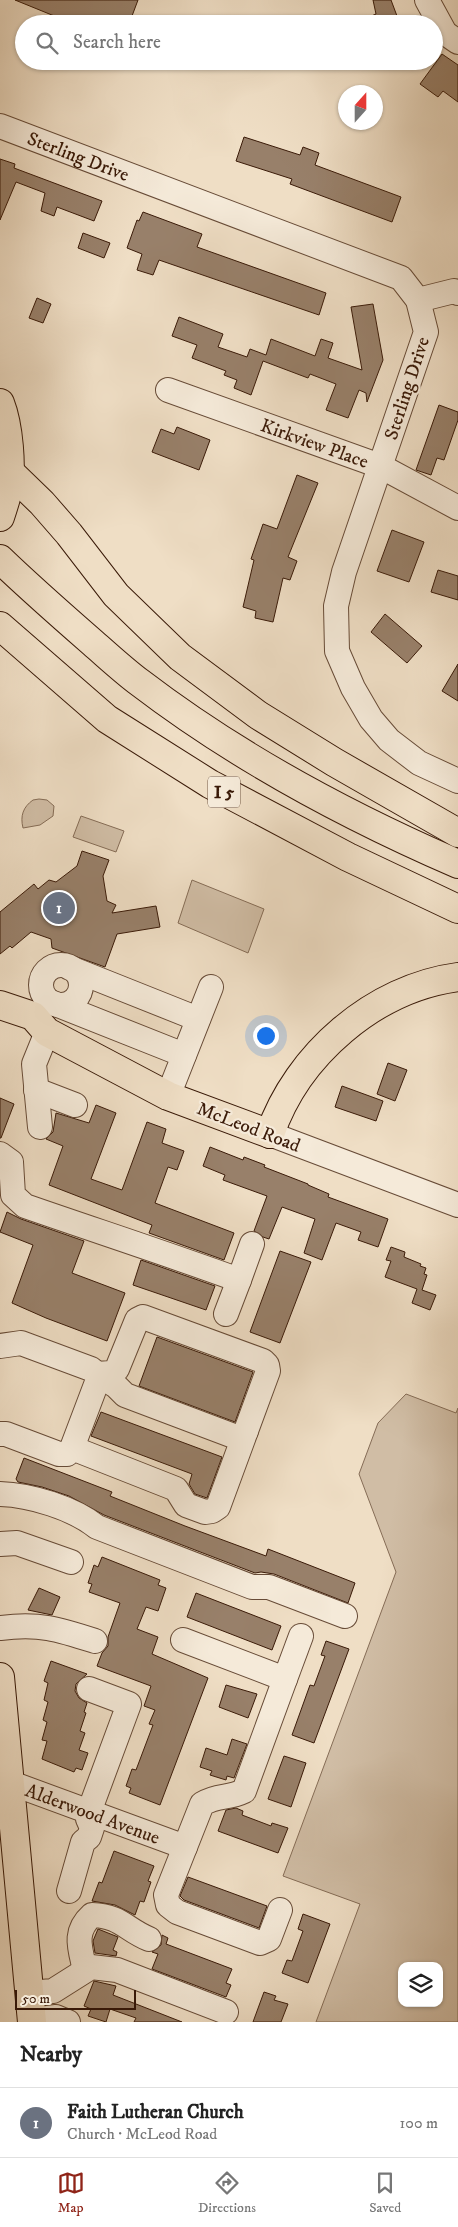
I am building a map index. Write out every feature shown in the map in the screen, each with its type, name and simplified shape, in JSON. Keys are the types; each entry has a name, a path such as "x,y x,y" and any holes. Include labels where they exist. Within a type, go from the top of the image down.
{"main road":[{"path":"0,403 6,426 10,472 8,491 0,517"},
{"path":"10,472 69,534 116,595 180,657 258,714 334,762 458,833"},
{"name":"I 5","path":"0,559 32,590 138,682 198,724 260,764 328,803 458,864"},
{"name":"I 5","path":"6,632 107,719 210,784 348,857 458,909"},
{"path":"270,1134 277,1114 298,1078 324,1048 343,1030 388,999 421,986 458,977"},
{"name":"McLeod Road","path":"0,1005 33,1016 46,1032"},
{"name":"McLeod Road","path":"0,1021 27,1030 46,1032 168,1096 270,1134"},
{"path":"0,1678 5,1780 32,2021"}],"street":[{"path":"427,0 435,15"},
{"path":"443,30 445,34 458,42"},
{"name":"Sterling Drive","path":"0,126 401,278 418,300 426,332 344,572 336,606 337,651 353,688 371,719 389,740 419,763 458,780"},
{"path":"418,300 454,291 458,293"},
{"name":"Kirkview Place","path":"168,390 380,466 458,508"},
{"path":"184,1055 53,1003 43,994 41,988 44,975 55,966 70,968 198,1019"},
{"path":"168,1096 211,987"},
{"path":"40,1127 34,1064 46,1032"},
{"path":"36,1090 75,1105"},
{"name":"McLeod Road","path":"270,1134 458,1205"},
{"path":"0,1154 11,1162 13,1195 25,1206 131,1243 151,1247 239,1280"},
{"path":"226,1314 252,1244"},
{"path":"72,1448 176,1489 186,1505 205,1512 212,1511 218,1507 268,1371 267,1365 245,1355 143,1317 136,1320 117,1369 111,1373 97,1374"},
{"path":"0,1346 21,1343 91,1369 116,1386 125,1396 231,1436 238,1437 246,1431"},
{"path":"0,1434 6,1434 59,1454 67,1454 72,1448 97,1382 97,1374"},
{"path":"0,1494 22,1495 84,1517 97,1527 252,1587 269,1587 345,1616"},
{"path":"0,1544 17,1543 71,1562"},
{"path":"0,1628 53,1627 95,1641"},
{"path":"280,1910 269,1939 260,1943 178,1912 168,1906 166,1895 202,1804 214,1797 233,1796 244,1791 301,1636"},
{"path":"182,1640 285,1679"},
{"path":"69,1891 83,1842 89,1837 92,1828 89,1815 129,1704 89,1690"},
{"name":"Alderwood Avenue","path":"5,1780 89,1815 185,1847"},
{"path":"85,1970 79,1938 83,1924 92,1915 105,1916 128,1925 135,1933 149,1940"},
{"path":"29,1993 54,1991 91,1967 117,1970 226,2012"},
{"path":"32,2021 56,2017 68,2022"}],"shaded area":[{"path":"33,800 47,800 54,806 53,816 40,825 23,828 22,816 25,809"},
{"path":"81,816 124,831 116,852 73,837"},
{"path":"192,880 264,909 248,953 178,923"},
{"path":"406,1394 456,1413 458,1408 458,2022 316,2022 360,1904 283,1876 396,1572 359,1474 378,1423"}],"building":[{"path":"15,0 138,0 132,15 52,15"},
{"path":"373,0 391,0 397,15 374,15 376,14"},
{"path":"443,55 458,65 458,102 443,91 438,97 420,84 430,70 443,70"},
{"path":"244,137 300,155 303,147 319,153 315,165 401,197 392,222 290,184 292,179 236,161"},
{"path":"0,159 15,164 14,168 102,201 94,221 57,207 54,216 41,211 45,193 16,182 0,220"},
{"path":"143,212 202,234 197,247 326,293 319,315 159,260 153,275 137,270 142,254 127,248 137,220 139,221"},
{"path":"83,233 110,243 104,258 78,248"},
{"path":"37,298 51,304 43,323 29,318"},
{"path":"373,304 383,360 367,402 366,393 359,390 348,418 326,410 336,384 310,374 308,378 263,361 251,395 234,388 237,380 224,375 226,371 192,358 197,345 172,336 179,317 223,334 218,347 247,357 250,349 266,355 271,339 315,356 321,339 333,343 328,358 362,370 351,307"},
{"path":"439,405 458,412 458,420 444,460 437,458 431,475 416,470"},
{"path":"177,427 210,440 199,470 152,452 161,429 174,434"},
{"path":"297,475 318,483 288,557 297,561 290,580 283,578 273,622 255,618 256,611 243,607 254,560 251,559 263,524 277,529"},
{"path":"392,530 424,542 409,582 377,571"},
{"path":"438,570 458,576 458,600 431,592"},
{"path":"385,614 422,646 407,663 371,632"},
{"path":"458,664 458,701 442,691"},
{"path":"82,851 109,860 103,876 107,901 116,905 112,913 156,906 160,927 117,934 105,967 52,948 51,939 31,932 12,948 10,946 0,954 0,912 34,884 38,889 49,880 56,882 77,866"},
{"path":"388,1063 407,1070 395,1101 377,1094"},
{"path":"342,1086 383,1101 376,1121 335,1107"},
{"path":"0,1098 14,1104 1,1138 0,1138"},
{"path":"96,1105 116,1113 91,1179 122,1190 147,1122 166,1129 162,1143 184,1151 177,1170 168,1167 155,1203 234,1233 224,1260 149,1233 152,1225 49,1185 63,1146 46,1139 53,1132 56,1113 89,1123"},
{"path":"210,1147 243,1160 244,1157 265,1165 264,1167 329,1194 328,1197 388,1219 378,1247 358,1240 361,1232 336,1223 322,1260 304,1253 315,1219 282,1207 269,1239 263,1237 254,1231 267,1196 223,1180 225,1175 203,1166"},
{"path":"7,1212 21,1219 84,1241 72,1273 125,1293 107,1341 12,1303 33,1245 0,1232"},
{"path":"391,1247 405,1252 404,1257 426,1268 424,1274 427,1275 422,1290 436,1295 430,1310 412,1303 417,1289 385,1277 391,1261 386,1260"},
{"path":"280,1251 311,1262 280,1343 250,1332"},
{"path":"141,1260 215,1286 206,1310 133,1285"},
{"path":"157,1337 253,1372 235,1422 139,1386"},
{"path":"101,1412 222,1457 207,1498 195,1494 189,1484 192,1474 91,1436"},
{"path":"24,1458 112,1492 110,1496 185,1526 266,1556 268,1549 355,1583 348,1603 274,1574 255,1573 104,1515 69,1496 42,1487 18,1482 16,1479"},
{"path":"102,1557 160,1580 158,1585 166,1588 158,1611 146,1607 137,1629 158,1637 152,1654 208,1678 160,1805 129,1793 131,1788 126,1786 132,1769 136,1770 153,1725 149,1724 155,1710 144,1706 151,1686 97,1666 102,1653 108,1646 108,1637 120,1603 89,1592 92,1584 88,1583 94,1565 98,1567"},
{"path":"39,1588 60,1597 52,1615 28,1610"},
{"path":"196,1593 281,1626 272,1650 187,1617"},
{"path":"326,1641 349,1649 314,1743 292,1735 310,1685 314,1686 325,1656 321,1655"},
{"path":"51,1661 87,1674 76,1684 75,1691 79,1698 87,1703 80,1731 85,1733 79,1750 88,1753 82,1770 76,1768 74,1772 42,1759 47,1741 42,1740 47,1722 43,1720 48,1702 44,1700 48,1683 44,1681"},
{"path":"226,1685 257,1694 248,1718 219,1707"},
{"path":"232,1739 247,1744 234,1778 227,1776 226,1780 210,1775 212,1771 200,1767 206,1748 227,1755"},
{"path":"284,1756 306,1763 291,1807 268,1799"},
{"path":"236,1808 243,1811 242,1815 271,1826 272,1823 288,1828 278,1853 218,1831 226,1810"},
{"path":"114,1851 154,1866 148,1881 151,1882 144,1902 140,1901 135,1915 115,1905 92,1901 99,1882 102,1883"},
{"path":"188,1877 267,1906 259,1928 184,1900 180,1896"},
{"path":"303,1914 330,1924 308,1983 282,1973 287,1960 292,1961 303,1931 298,1929"},
{"path":"98,1929 118,1937 113,1950 117,1952 116,1956 95,1953 93,1941"},
{"path":"162,1935 168,1938 166,1944 232,1969 226,1983 231,1985 226,1997 152,1969 158,1954 152,1952 161,1945"},
{"path":"94,1981 116,1986 113,1995 182,2022 134,2022 136,2018 110,2009 106,2022 88,2016 91,2009 84,2006"},
{"path":"264,1992 276,1996 274,2000 288,2004 281,2022 253,2022"}],"place":[{"name":"Faith Lutheran Church","path":"59,908"}]}
